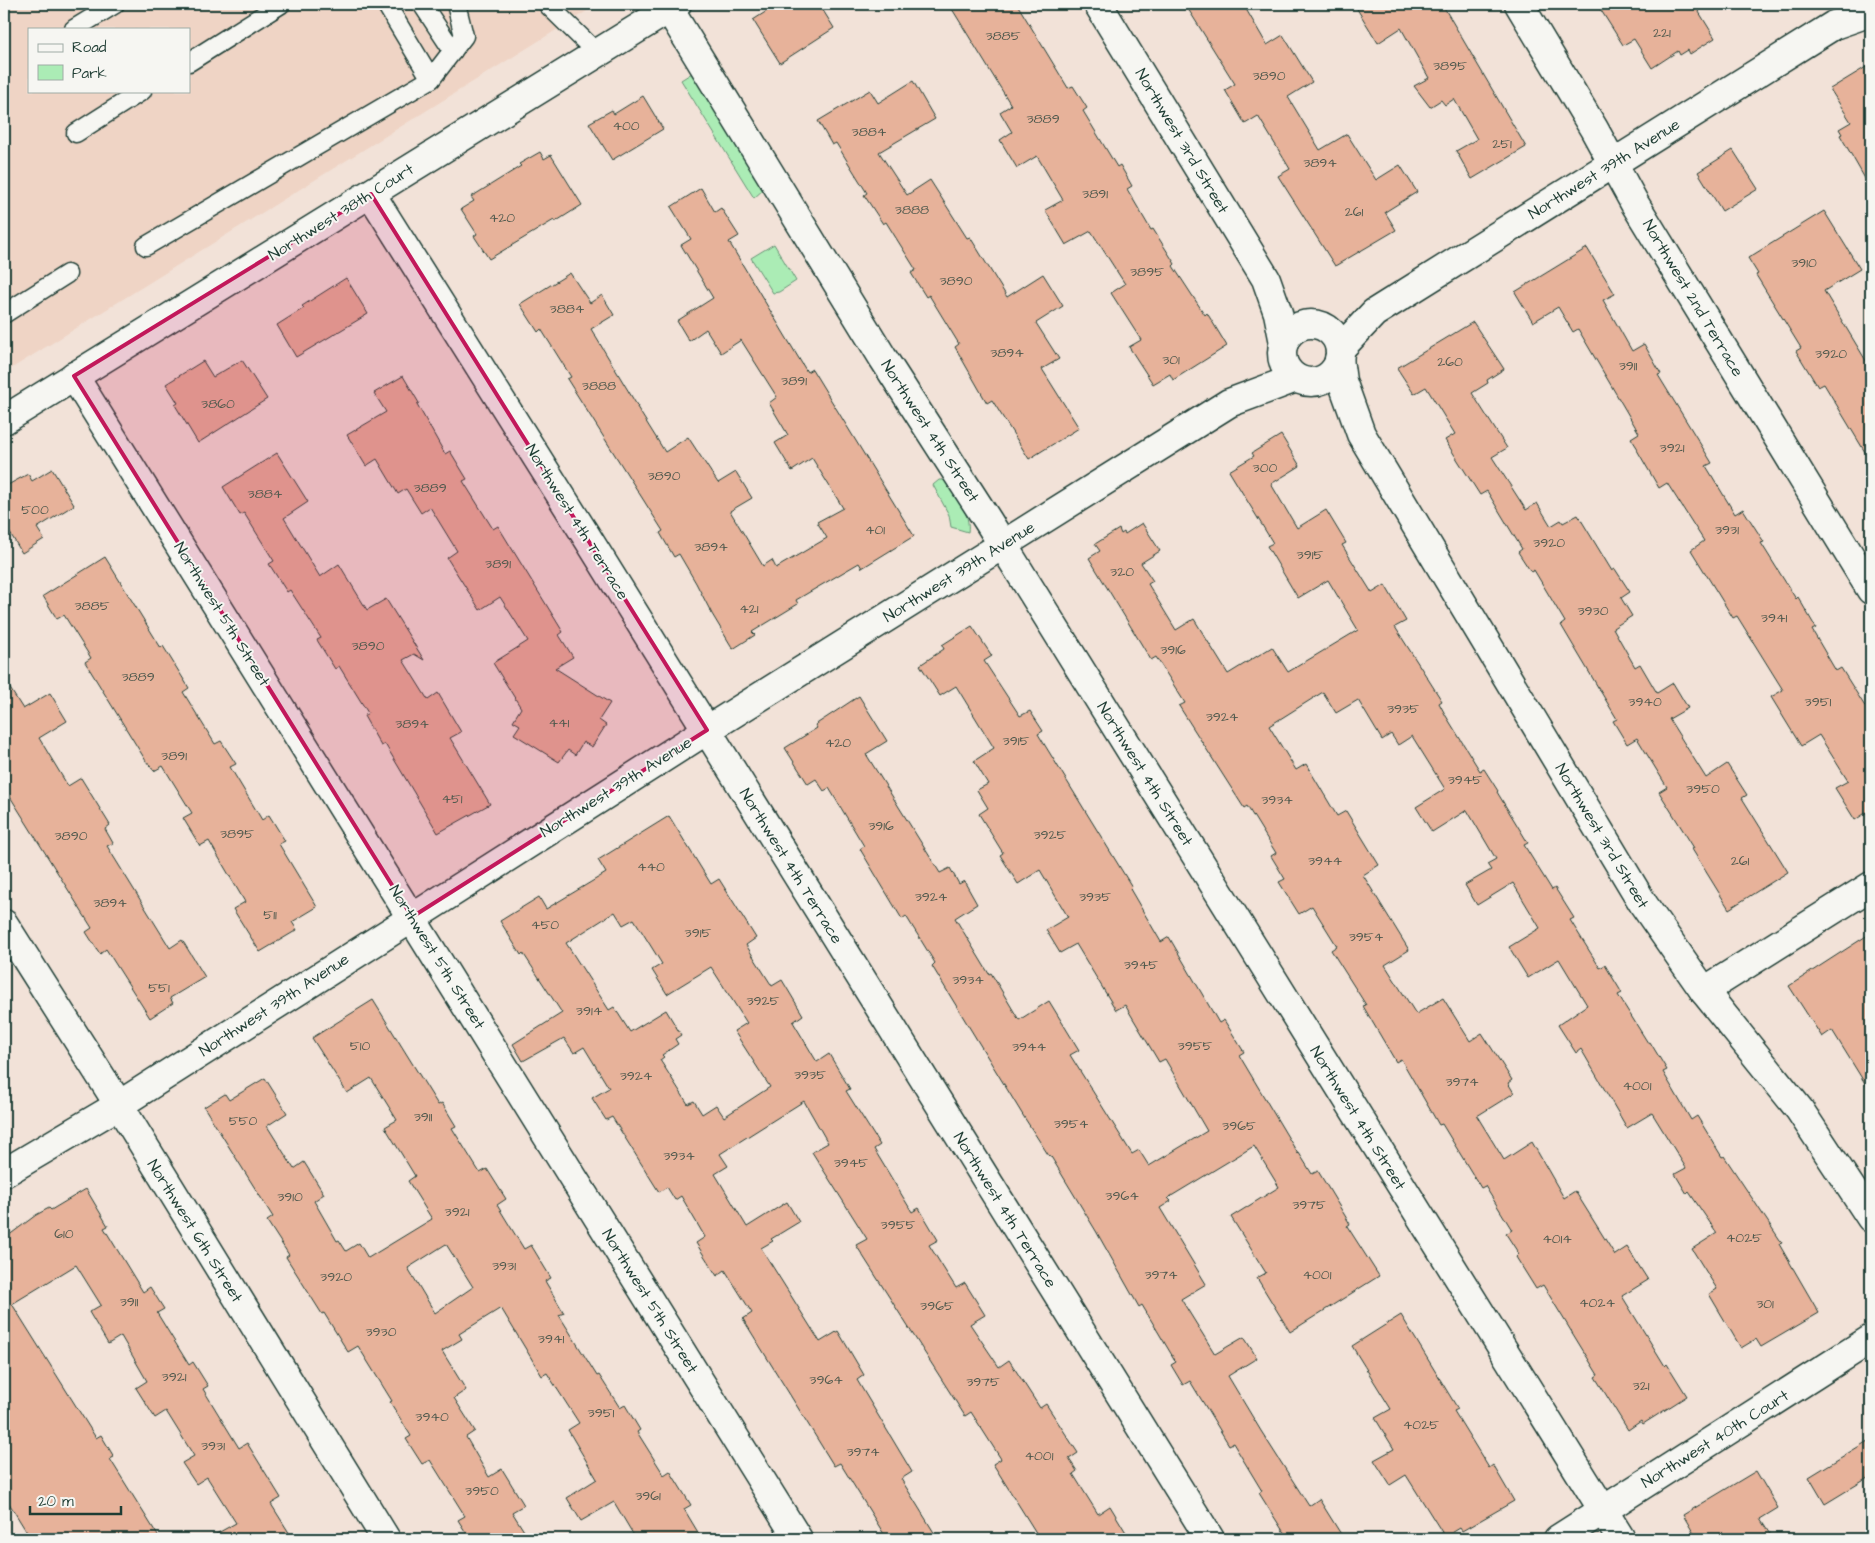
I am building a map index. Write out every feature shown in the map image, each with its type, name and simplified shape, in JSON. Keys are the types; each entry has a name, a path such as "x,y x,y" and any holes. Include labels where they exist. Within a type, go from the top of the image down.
{"street":[{"name":"Northwest 3rd Street","path":"1098,4 1266,279 1278,313 1283,347"},
{"name":"Northwest 2nd Terrace","path":"1519,4 1635,204 1871,590"},
{"name":"Northwest 39th Avenue","path":"1834,25 1853,4"},
{"name":"Northwest 38th Court","path":"4,420 673,6"},
{"name":"Northwest 4th Street","path":"673,6 883,358 1003,545 1621,1539"},
{"name":"Northwest 39th Avenue","path":"1316,325 1337,323 1374,313 1834,25 1871,12"},
{"name":"Northwest 4th Terrace","path":"371,194 1210,1539"},
{"name":"Northwest 3rd Street","path":"1266,279 1316,325"},
{"name":"Northwest 39th Avenue","path":"1340,354 1374,313"},
{"path":"1316,325 1333,335 1340,354 1336,369 1329,376 1320,381 1303,380 1288,370 1283,347 1290,333 1300,326 1316,325"},
{"name":"Northwest 39th Avenue","path":"4,1173 119,1105 707,730 1229,403 1283,347"},
{"name":"Northwest 3rd Street","path":"1340,354 1342,381 1361,434 1644,905 1704,990 1799,1109 1871,1218"},
{"name":"Northwest 5th Street","path":"74,376 798,1539"},
{"name":"Northwest 3rd Street","path":"1303,380 1361,434"},
{"name":"Northwest 39th Avenue","path":"1229,403 1303,380"},
{"path":"1704,990 1871,886"},
{"name":"Northwest 6th Street","path":"4,924 119,1105 386,1539"},
{"name":"Northwest 40th Court","path":"1558,1539 1871,1339"}],"lane":[{"path":"76,28 115,4"},
{"path":"190,61 281,4"},
{"path":"386,4 430,79"},
{"path":"422,4 453,51"},
{"path":"146,246 430,79 464,36 456,4"},
{"path":"548,5 597,53"},
{"path":"76,133 140,92"},
{"path":"4,314 66,274"}],"highlighted area":[{"path":"371,194 707,730 412,917 74,376"}],"shaded area":[{"path":"4,4 598,4 4,373"}],"green space":[{"path":"692,73 764,189 754,198 681,80"},
{"path":"774,244 796,281 779,292 773,293 751,258"},
{"path":"939,480 947,480 958,499 965,512 968,532 951,527 949,515 933,485"}],"building":[{"path":"778,4 819,4 834,28 780,63 753,20"},
{"path":"949,4 1017,4 1068,88 1073,86 1087,108 1083,111 1117,167 1120,165 1132,186 1127,189 1151,230 1153,229 1175,264 1173,266 1205,315 1207,313 1227,346 1173,380 1170,374 1153,384 1129,347 1141,340 1111,293 1125,284 1091,231 1066,245 1045,210 1063,200 1037,156 1017,168 1000,140 1012,132 1000,112 1011,105"},
{"path":"1185,4 1243,4 1267,45 1283,35 1312,82 1288,97 1320,150 1347,134 1376,180 1400,165 1417,192 1385,212 1396,230 1335,266 1278,176 1290,169 1258,116 1245,124 1225,90 1235,84"},
{"path":"1354,4 1442,4 1526,147 1472,179 1456,151 1477,139 1454,99 1445,105 1441,100 1430,107 1414,86 1429,78 1401,28 1378,43"},
{"path":"1597,4 1694,4 1715,38 1690,54 1688,50 1680,55 1678,51 1652,68 1634,39 1623,45"},
{"path":"1871,64 1871,189 1840,135 1842,134 1839,129 1851,122 1830,89"},
{"path":"913,81 935,119 879,152 907,195 930,180 967,238 970,237 1007,297 1043,274 1063,306 1036,323 1059,359 1042,369 1079,428 1029,459 992,400 987,403 955,347 959,344 929,295 926,297 911,273 916,270 886,222 883,224 864,195 867,193 836,143 832,145 818,121 870,90 878,103"},
{"path":"643,96 663,129 612,160 589,123 612,110 614,114"},
{"path":"1733,150 1758,189 1722,211 1698,172"},
{"path":"540,152 544,159 551,155 582,205 489,259 474,236 477,234 461,209 474,201 471,197"},
{"path":"701,188 715,212 721,208 739,236 729,242 807,372 812,369 914,536 862,568 859,563 796,600 798,604 752,632 755,635 733,649 679,554 674,557 660,533 663,531 567,379 571,377 541,329 538,332 520,304 570,273 590,303 602,295 614,315 591,329 637,407 665,452 688,437 718,483 736,472 752,498 730,511 763,566 772,560 776,568 827,538 817,522 843,508 812,458 792,471 775,443 788,435 769,403 777,397 741,340 721,353 706,329 689,341 677,321 713,298 681,245 691,239 671,207"},
{"path":"1824,211 1860,269 1824,291 1871,369 1871,462 1824,384 1818,387 1796,351 1801,348 1756,275 1758,274 1748,258"},
{"path":"1587,248 1615,294 1603,300 1632,351 1644,344 1661,374 1658,375 1712,463 1706,466 1735,514 1743,509 1764,542 1761,543 1796,599 1798,597 1816,628 1812,630 1836,671 1841,668 1871,716 1871,819 1867,812 1855,820 1835,788 1848,781 1819,735 1801,746 1771,697 1783,690 1737,616 1733,618 1691,550 1704,541 1667,483 1659,488 1631,438 1639,433 1578,329 1573,332 1558,307 1533,322 1515,292"},
{"path":"346,278 368,314 296,357 277,325 304,308 302,306"},
{"path":"1473,322 1504,369 1487,380 1488,383 1472,393 1507,448 1492,457 1526,510 1537,503 1551,526 1561,520 1563,523 1578,515 1612,571 1615,569 1630,592 1621,598 1632,616 1613,628 1635,667 1640,664 1657,693 1673,683 1688,708 1669,719 1706,778 1727,764 1747,795 1742,798 1788,872 1729,909 1659,792 1667,787 1637,738 1627,744 1613,721 1617,719 1561,625 1565,622 1534,570 1531,572 1518,552 1522,549 1487,491 1480,495 1445,440 1455,434 1426,387 1414,394 1397,368"},
{"path":"242,360 267,399 198,443 175,405 178,403 166,384 203,361 213,377"},
{"path":"403,376 445,454 450,451 467,479 463,481 493,529 498,526 563,632 559,635 573,657 555,668 610,703 599,720 606,725 592,747 583,742 575,755 568,750 559,762 514,734 520,725 513,721 521,708 493,663 528,641 500,597 480,610 447,558 457,551 430,507 421,513 406,489 398,494 377,459 366,466 347,435 386,412 374,393"},
{"path":"1281,435 1300,466 1271,484 1297,528 1326,510 1346,543 1342,545 1372,593 1385,585 1406,621 1395,627 1442,701 1439,703 1446,716 1480,771 1484,769 1498,791 1528,843 1524,845 1552,890 1555,888 1574,918 1570,920 1600,968 1605,965 1622,993 1618,995 1667,1070 1663,1072 1691,1120 1697,1116 1722,1157 1724,1156 1782,1243 1779,1244 1819,1313 1761,1347 1756,1339 1741,1348 1709,1294 1717,1289 1692,1249 1717,1233 1689,1192 1687,1194 1675,1174 1686,1168 1652,1113 1627,1128 1581,1049 1576,1053 1558,1025 1587,1005 1559,959 1528,978 1509,947 1540,928 1513,883 1477,905 1465,885 1491,870 1487,864 1496,859 1467,810 1432,832 1416,807 1445,789 1412,736 1398,745 1391,734 1382,740 1358,700 1336,713 1323,692 1269,726 1296,770 1306,764 1337,816 1346,811 1379,865 1363,875 1409,950 1385,965 1416,1014 1443,998 1470,1041 1482,1033 1512,1080 1508,1083 1514,1093 1477,1116 1504,1160 1532,1142 1564,1198 1575,1191 1615,1255 1627,1247 1648,1280 1622,1296 1665,1366 1667,1364 1687,1396 1643,1424 1641,1421 1628,1430 1595,1377 1598,1375 1543,1285 1536,1289 1516,1257 1519,1254 1506,1234 1512,1230 1485,1186 1481,1188 1442,1124 1439,1125 1401,1059 1396,1062 1363,1006 1366,1005 1331,950 1337,946 1312,906 1299,914 1279,882 1285,879 1271,856 1276,853 1247,806 1244,808 1179,706 1185,703 1156,657 1151,660 1089,558 1100,551 1095,544 1119,529 1121,534 1124,532 1125,534 1142,523 1160,551 1141,563 1153,581 1148,584 1176,630 1194,619 1228,674 1272,647 1288,672 1358,630 1328,580 1298,598 1267,546 1273,543 1229,471 1254,456 1252,453"},
{"path":"277,453 308,502 284,518 320,577 339,564 367,610 386,599 424,660 414,654 403,660 428,700 438,693 461,732 450,738 490,804 438,833 385,744 381,746 364,716 368,713 339,666 335,669 317,640 321,638 290,590 287,592 269,564 274,561 244,513 240,515 223,487"},
{"path":"52,469 74,505 37,528 44,539 22,553 4,523 4,487 28,474 32,481"},
{"path":"105,557 161,648 163,646 189,688 183,692 215,744 221,741 236,764 230,767 262,820 269,815 285,841 279,844 317,907 292,922 297,930 260,952 233,909 245,902 209,841 200,846 183,818 192,813 163,766 154,771 146,761 85,662 91,658 64,615 57,619 43,596"},
{"path":"972,626 992,656 984,661 1020,716 1030,711 1043,731 1038,734 1132,887 1130,889 1161,942 1169,937 1219,1023 1224,1020 1244,1052 1239,1055 1298,1154 1312,1174 1318,1171 1350,1224 1347,1226 1379,1276 1290,1332 1257,1278 1266,1273 1231,1217 1279,1187 1254,1146 1168,1198 1171,1201 1160,1208 1206,1284 1181,1299 1215,1354 1244,1337 1257,1358 1228,1376 1309,1506 1319,1499 1344,1539 1288,1539 1259,1493 1262,1491 1233,1443 1229,1445 1190,1381 1183,1385 1171,1365 1176,1362 1142,1305 1139,1307 1050,1155 1024,1117 932,966 935,963 906,916 902,919 860,849 864,846 829,788 824,791 816,779 808,784 785,748 817,728 815,725 859,696 887,741 866,754 940,873 950,868 959,884 964,881 977,904 955,918 1019,1020 1049,1001 1079,1050 1070,1055 1132,1154 1139,1150 1149,1166 1207,1131 1165,1059 1159,1062 1125,1005 1116,1010 1076,944 1060,953 1046,930 1068,917 1040,870 1018,884 1000,855 1003,853 979,814 988,808 977,790 988,784 974,761 994,748 956,686 940,696 920,665 944,649 942,645"},
{"path":"4,679 23,709 50,693 67,721 39,738 68,786 81,778 110,825 105,829 113,843 107,846 170,948 182,940 205,977 170,998 173,1003 150,1018 106,949 100,954 86,932 92,928 4,787"},
{"path":"669,816 711,884 719,879 756,938 746,945 772,986 782,980 803,1015 793,1022 817,1062 829,1054 850,1089 846,1091 880,1145 874,1149 912,1212 919,1208 938,1240 929,1245 956,1288 965,1283 985,1315 970,1324 999,1367 1009,1360 1040,1408 1046,1404 1078,1453 1069,1459 1077,1471 1073,1474 1098,1514 1110,1506 1130,1539 1040,1539 993,1464 1001,1459 971,1412 965,1416 856,1245 867,1239 812,1152 828,1143 804,1101 720,1154 728,1166 715,1174 747,1227 787,1202 799,1222 771,1239 773,1241 761,1248 820,1342 838,1331 864,1375 857,1380 912,1472 901,1479 938,1539 887,1539 840,1463 834,1466 743,1319 752,1313 725,1270 717,1276 696,1243 705,1237 681,1196 675,1200 667,1187 659,1192 612,1117 606,1120 592,1098 609,1088 584,1047 574,1053 564,1038 523,1061 513,1044 562,1013 523,953 521,955 500,921 539,897 546,909 606,873 598,860","holes":["615,912 623,925 634,919 662,964 652,970 667,994 711,967 747,1023 734,1031 770,1087 724,1117 716,1105 702,1114 694,1101 688,1104 660,1060 664,1057 662,1055 678,1044 675,1039 681,1035 666,1010 630,1032 614,1007 609,1010 566,943"]},
{"path":"1871,933 1871,1093 1832,1030 1822,1037 1789,986"},
{"path":"373,1000 438,1105 442,1103 456,1126 452,1128 480,1173 487,1169 506,1199 497,1205 524,1249 531,1245 551,1278 545,1281 564,1313 559,1315 597,1376 599,1375 620,1408 625,1405 640,1430 637,1432 664,1475 670,1471 691,1505 684,1509 702,1539 636,1539 614,1502 581,1521 567,1498 597,1479 568,1430 579,1423 547,1373 542,1376 501,1308 459,1334 462,1339 442,1351 466,1390 454,1398 475,1431 466,1437 489,1477 502,1469 524,1505 512,1512 529,1539 470,1539 458,1520 465,1516 430,1460 422,1464 406,1439 411,1436 358,1346 348,1352 286,1257 289,1255 267,1221 273,1217 204,1107 225,1094 229,1100 265,1078 287,1113 267,1126 294,1169 304,1162 324,1194 314,1201 337,1241 339,1240 346,1251 359,1243 368,1258 432,1219 408,1181 415,1176 385,1127 397,1120 371,1078 347,1093 312,1038","holes":["446,1244 473,1287 435,1313 408,1268"]},
{"path":"86,1189 108,1226 104,1228 143,1292 150,1287 164,1309 157,1313 189,1365 193,1362 208,1386 203,1389 239,1448 247,1443 281,1498 271,1504 293,1539 207,1539 236,1523 207,1477 196,1484 182,1463 194,1456 166,1411 155,1418 136,1388 147,1381 121,1336 108,1344 89,1312 101,1305 76,1265 12,1304 96,1438 101,1435 114,1457 110,1459 160,1539 31,1539 4,1495 4,1239 36,1215 49,1208 51,1210"},
{"path":"1401,1315 1458,1409 1454,1411 1489,1468 1493,1465 1514,1501 1462,1531 1460,1528 1445,1537 1406,1475 1390,1485 1374,1460 1394,1449 1375,1418 1391,1409 1352,1346"},
{"path":"1871,1439 1871,1476 1825,1504 1809,1477"},
{"path":"1756,1471 1778,1508 1760,1519 1773,1539 1697,1539 1683,1515"}]}
